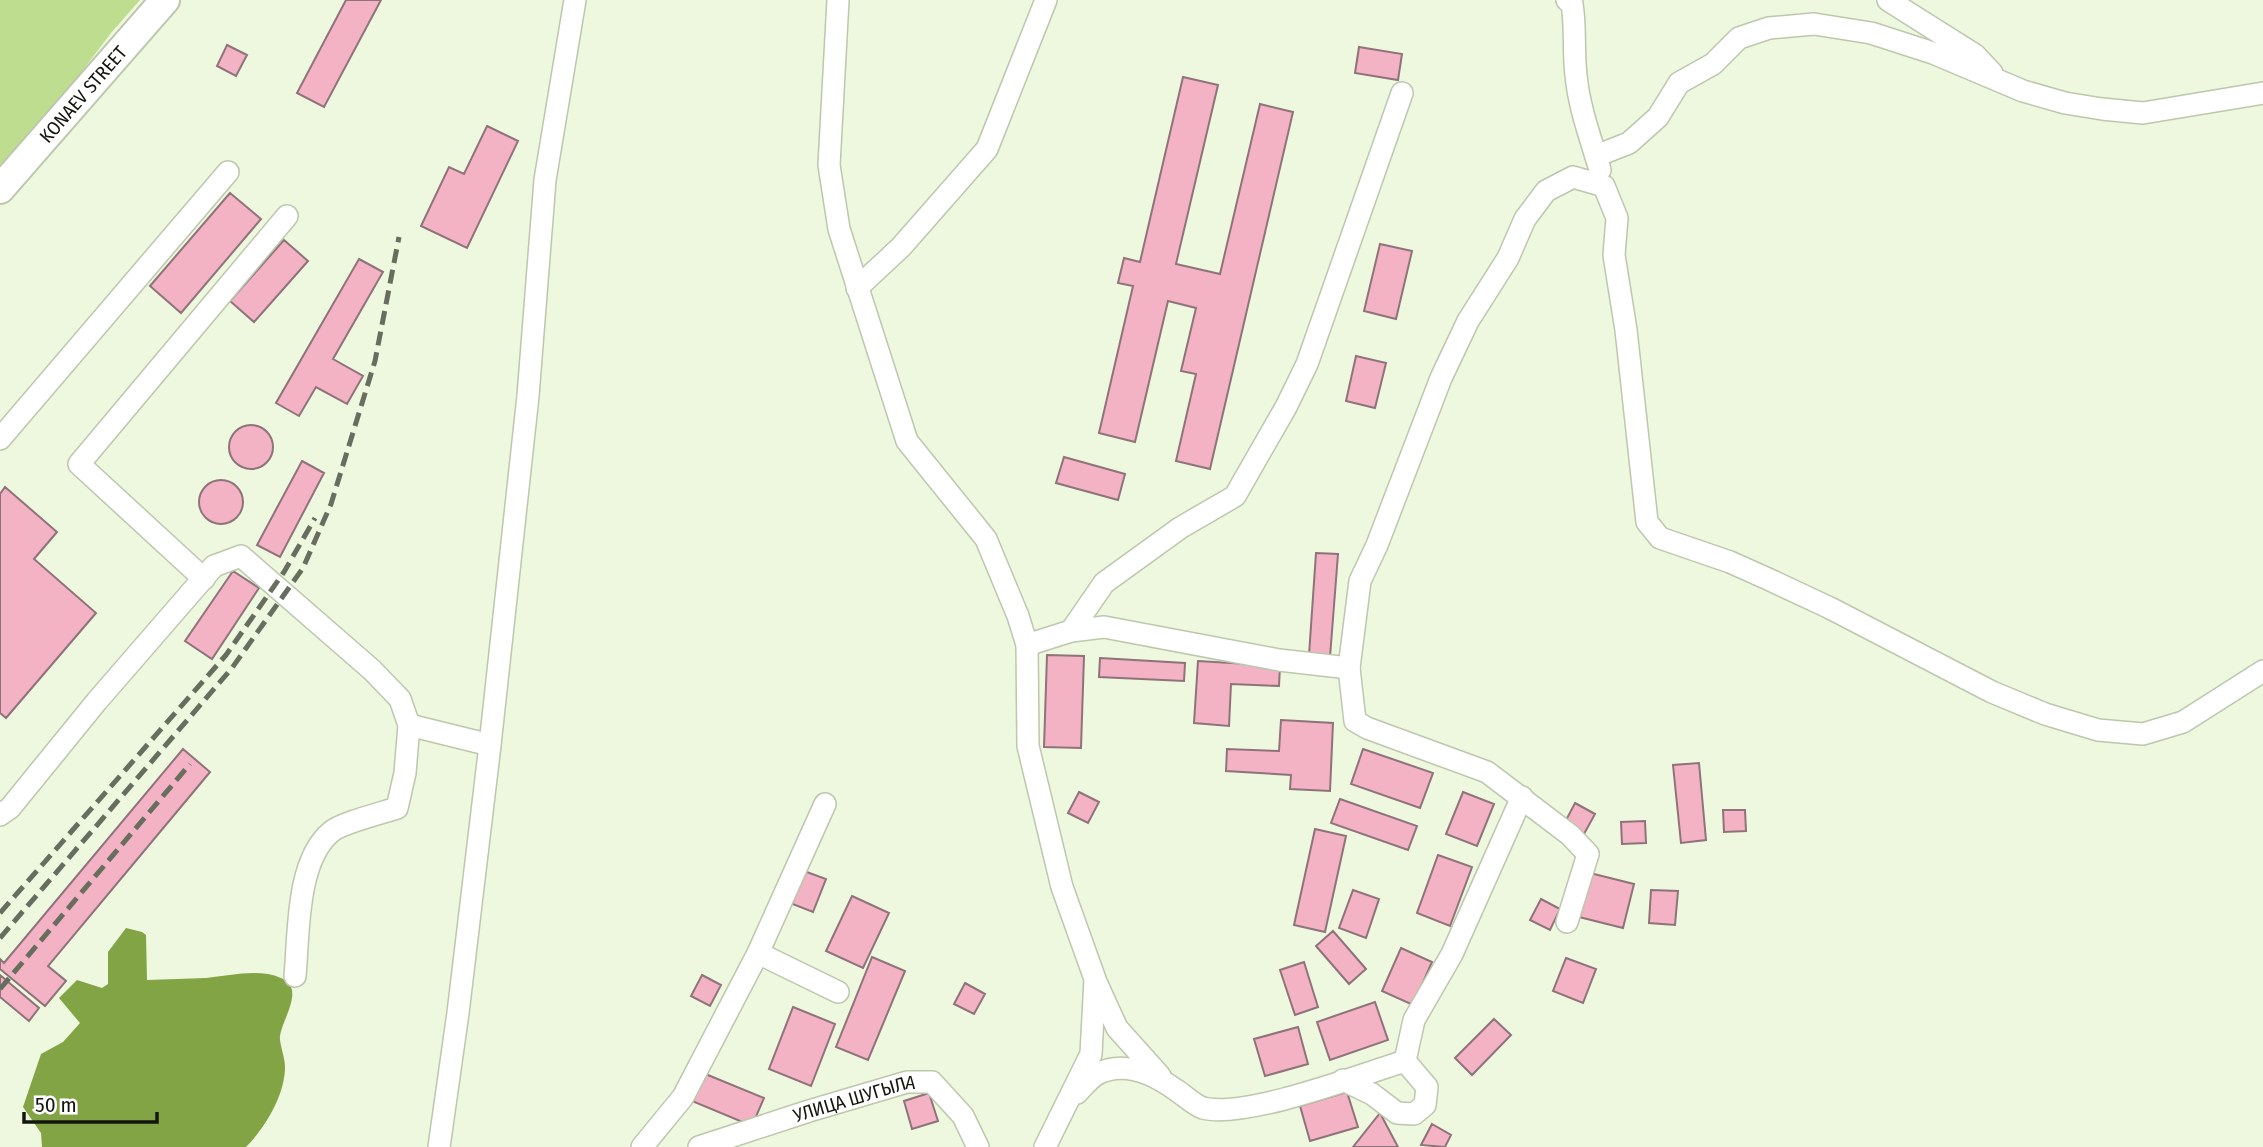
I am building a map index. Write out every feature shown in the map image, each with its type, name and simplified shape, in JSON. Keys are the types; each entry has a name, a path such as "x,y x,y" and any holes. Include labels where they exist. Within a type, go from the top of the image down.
{"main road":[{"name":"KONAEV STREET","path":"0,189 165,0"}],"street":[{"path":"439,1147 490,745 528,396 545,180 575,0"},
{"path":"838,0 829,165 839,229 907,441 986,539 1018,617 1027,645 1028,746 1062,887 1095,979 1117,1028 1163,1080 1200,1107 1226,1110 1261,1104 1405,1060"},
{"path":"857,288 901,247 987,149 1046,0"},
{"path":"1567,0 1572,4 1574,16 1576,76 1581,102 1604,186 1617,218 1614,255 1626,330 1647,522 1660,538 1730,562 1768,579 1992,692 2045,714 2098,730 2143,734 2183,722 2263,671"},
{"path":"1888,0 1975,55 2001,82"},
{"path":"1596,156 1629,143 1657,117 1679,83 1713,64 1739,38 1769,28 1814,24 1871,33 1933,53 2001,82 2065,103 2143,113 2263,93"},
{"path":"1071,631 1104,583 1180,528 1235,496 1286,407 1307,364 1402,93"},
{"path":"0,439 228,172"},
{"path":"1567,922 1588,854 1570,835 1487,772 1367,728 1355,721 1349,668 1360,581 1377,545 1441,378 1468,321 1507,258 1525,219 1546,191 1573,177 1604,186"},
{"path":"204,579 79,464 286,216"},
{"path":"0,815 10,808 97,701 214,566 241,556 372,670 400,699 409,725 405,773 397,808 332,831 311,859 304,884 295,976"},
{"path":"1027,645 1071,631 1104,627 1251,655 1349,668"},
{"path":"409,725 490,745"},
{"path":"1405,1060 1414,1020 1452,954 1522,797"},
{"path":"642,1147 683,1097 758,953 825,804"},
{"path":"758,953 838,992"},
{"path":"1045,1147 1091,1054 1095,979"},
{"path":"1343,1080 1372,1094 1397,1113 1415,1114 1425,1105 1427,1087 1405,1060"},
{"path":"1071,1099 1096,1074 1119,1069 1137,1069 1163,1080"},
{"name":"УЛИЦА ШУГЫЛА","path":"699,1147 907,1082 932,1082 963,1116 978,1147"}],"shaded area":[{"path":"0,0 140,0 111,33 0,180"},
{"path":"126,928 146,935 147,980 263,973 281,978 292,989 291,1004 280,1036 285,1067 282,1089 267,1121 246,1147 42,1147 41,1133 23,1107 41,1054 63,1042 80,1023 59,998 77,980 102,988 108,984 108,952"}],"building":[{"path":"346,0 381,0 324,107 297,93"},
{"path":"227,45 247,55 236,76 217,66"},
{"path":"1359,47 1402,54 1398,80 1355,73"},
{"path":"1183,77 1218,85 1176,264 1220,274 1260,104 1293,112 1210,469 1176,461 1196,374 1181,371 1196,308 1168,301 1135,442 1099,433 1133,286 1118,283 1124,258 1140,262"},
{"path":"487,126 518,141 467,248 421,226 449,167 464,174"},
{"path":"230,193 261,219 181,313 150,286"},
{"path":"284,240 308,261 254,322 230,301"},
{"path":"1380,244 1412,251 1396,319 1364,311"},
{"path":"359,259 383,272 333,359 363,376 347,404 316,387 299,416 276,403"},
{"path":"1356,356 1386,363 1375,408 1346,401"},
{"path":"251,425 267,431 273,447 267,463 251,469 235,463 229,447 235,431"},
{"path":"1064,457 1125,474 1118,500 1056,483"},
{"path":"302,461 324,473 280,557 257,545"},
{"path":"221,480 237,486 243,502 237,518 221,524 205,518 199,502 205,486"},
{"path":"5,487 57,532 34,559 96,613 6,718 0,713 0,494"},
{"path":"1316,553 1338,554 1330,657 1309,655"},
{"path":"233,571 259,588 212,659 185,641"},
{"path":"1047,655 1084,656 1081,748 1044,747"},
{"path":"1100,658 1185,663 1184,681 1099,677"},
{"path":"1198,661 1280,666 1279,686 1231,684 1229,726 1194,723"},
{"path":"1281,720 1333,723 1330,791 1290,789 1291,775 1226,771 1227,749 1279,751"},
{"path":"183,749 210,772 48,966 66,981 45,1006 0,969 0,959 4,963"},
{"path":"1363,749 1433,773 1420,808 1351,784"},
{"path":"1699,763 1706,840 1681,843 1673,765"},
{"path":"1079,792 1099,802 1088,823 1068,813"},
{"path":"1463,792 1494,804 1477,846 1446,834"},
{"path":"1340,799 1417,826 1408,850 1331,823"},
{"path":"1575,803 1595,814 1584,834 1564,824"},
{"path":"1723,810 1745,810 1746,831 1724,832"},
{"path":"1645,821 1646,843 1622,844 1621,822"},
{"path":"1315,829 1346,836 1325,932 1294,925"},
{"path":"1438,855 1472,867 1450,926 1417,913"},
{"path":"804,871 826,879 813,912 790,903"},
{"path":"1590,873 1634,884 1623,928 1579,917"},
{"path":"1353,890 1379,899 1366,938 1339,928"},
{"path":"1651,890 1678,891 1675,925 1649,923"},
{"path":"852,896 889,913 863,968 826,951"},
{"path":"1541,899 1560,909 1550,930 1530,920"},
{"path":"1333,931 1366,969 1349,984 1316,946"},
{"path":"1401,948 1432,962 1413,1005 1382,991"},
{"path":"872,957 905,971 868,1060 836,1047"},
{"path":"1566,958 1596,969 1583,1003 1553,991"},
{"path":"1304,962 1318,1007 1295,1015 1280,970"},
{"path":"0,975 39,1008 29,1021 0,997"},
{"path":"702,975 721,985 710,1006 691,996"},
{"path":"965,983 985,994 974,1014 954,1004"},
{"path":"1375,1002 1388,1040 1330,1060 1317,1022"},
{"path":"793,1007 835,1024 811,1086 769,1069"},
{"path":"1494,1019 1511,1035 1472,1075 1455,1058"},
{"path":"1298,1027 1308,1064 1265,1076 1254,1039"},
{"path":"703,1073 764,1098 752,1126 692,1101"},
{"path":"1347,1092 1358,1127 1310,1141 1300,1106"},
{"path":"929,1093 938,1121 912,1129 904,1101"},
{"path":"1380,1113 1398,1147 1353,1147"},
{"path":"1432,1124 1451,1135 1445,1147 1421,1145"}],"railway":[{"path":"0,938 232,668 303,568 331,504 375,361 399,237"},
{"path":"0,913 226,655 284,572 315,518"},
{"path":"0,989 190,764"}]}
